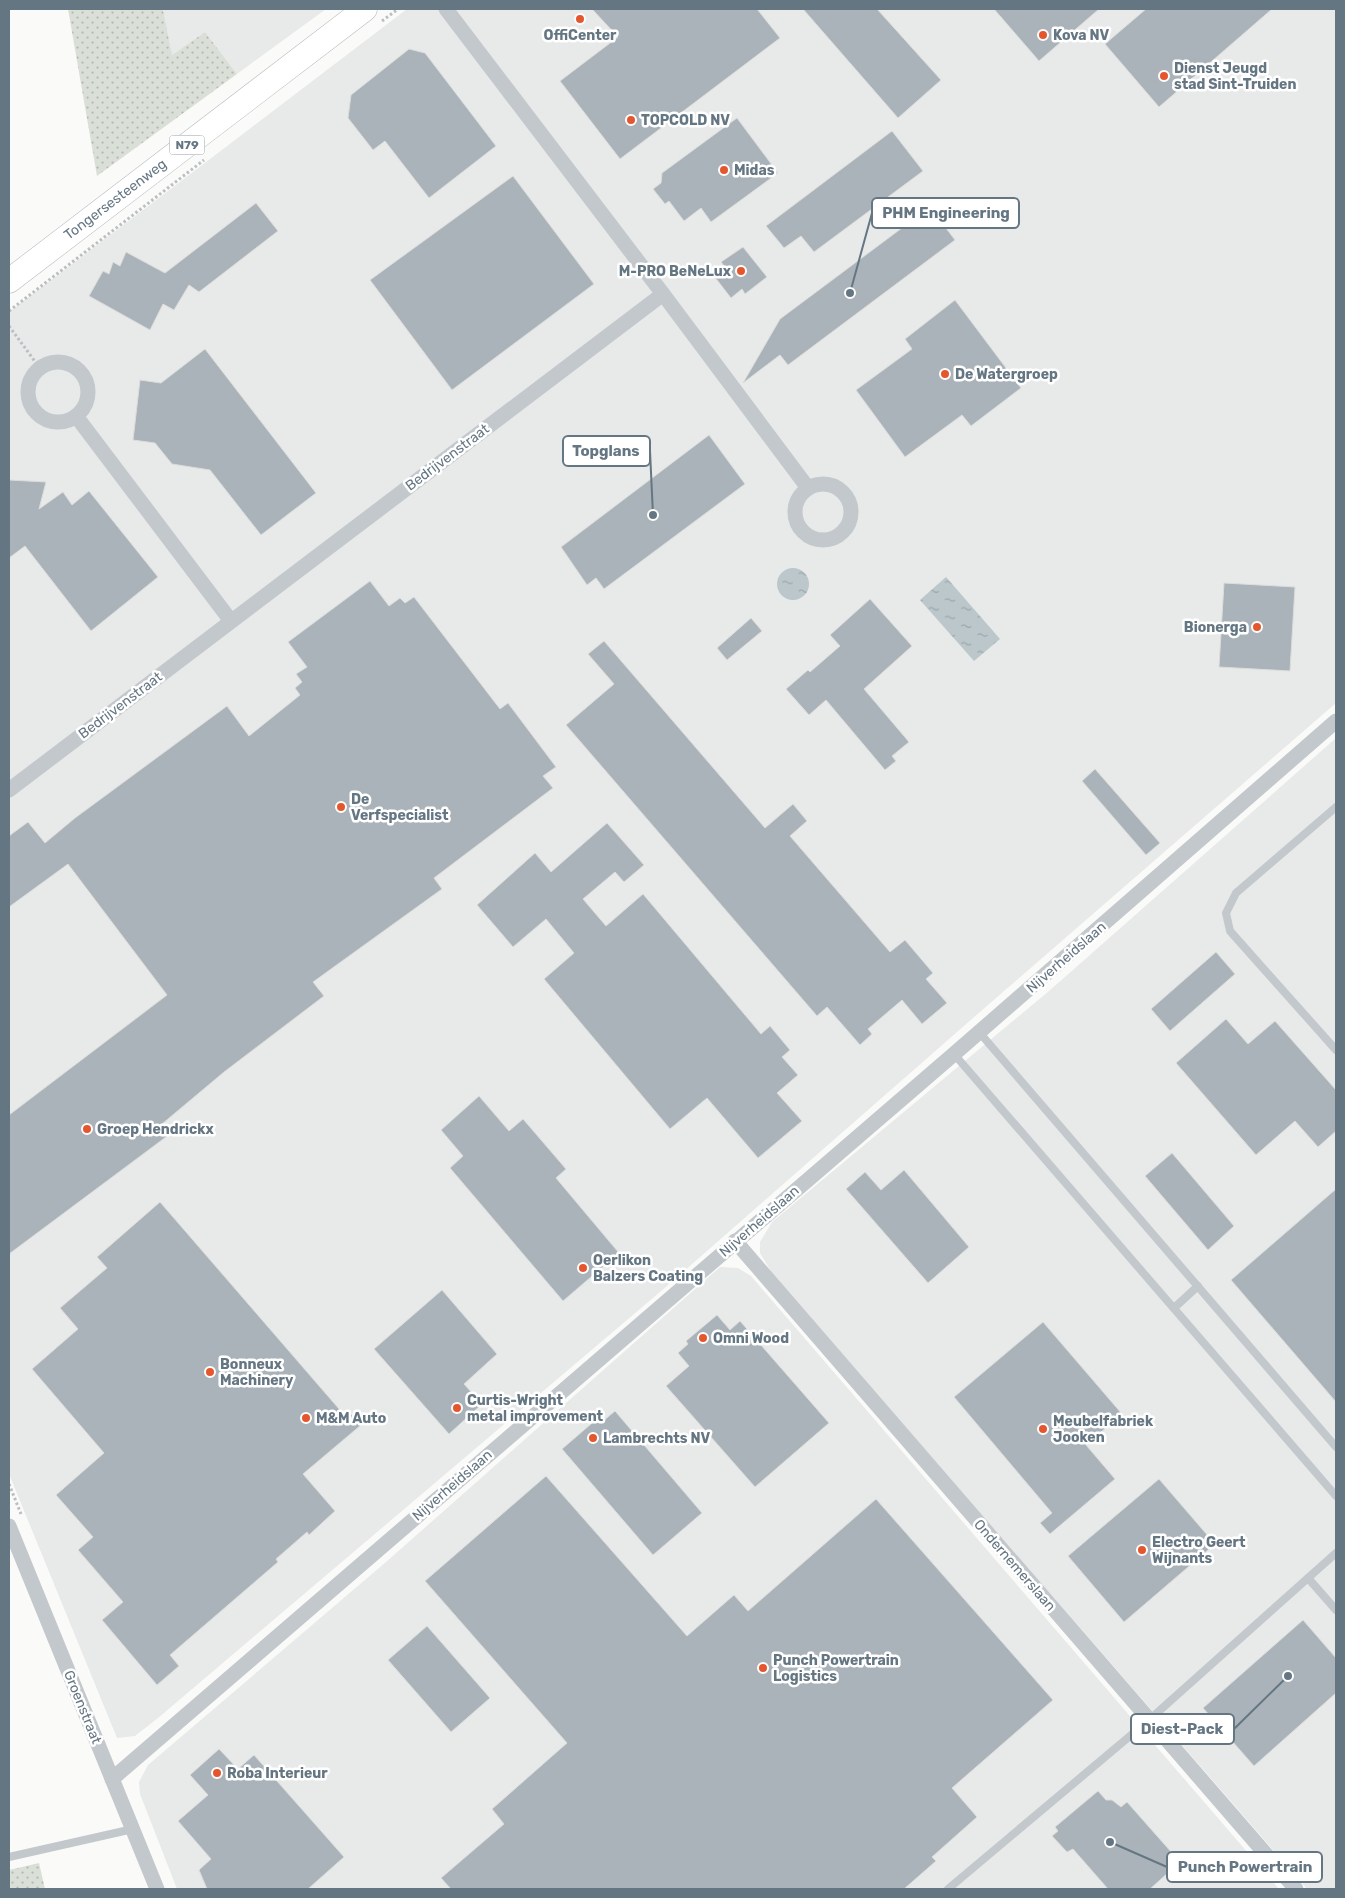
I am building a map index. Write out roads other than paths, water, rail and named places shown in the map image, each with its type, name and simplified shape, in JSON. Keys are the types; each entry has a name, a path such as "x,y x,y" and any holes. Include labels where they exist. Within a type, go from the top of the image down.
{"main road":[{"name":"Tongersesteenweg","path":"9,281 365,9"}],"street":[{"path":"446,9 808,488"},
{"name":"Bedrijvenstraat","path":"9,790 663,294"},
{"path":"52,362 65,362 77,368 86,379 88,392 85,405 76,416 64,422 50,421 38,415 30,404 27,391 31,378 39,367 52,362"},
{"path":"76,416 231,621"},
{"name":"Nijverheidslaan","path":"112,1779 954,1054 1336,721"},
{"name":"Ondernemerslaan","path":"735,1241 1296,1889"},
{"name":"Groenstraat","path":"9,1526 157,1889"}],"lane":[{"path":"1336,807 1236,893 1226,913 1230,931 1336,1050"},
{"path":"979,1032 1336,1447"},
{"path":"954,1054 1336,1496"},
{"path":"1174,1308 1198,1286"},
{"path":"948,1889 1149,1720 1336,1553"},
{"path":"1308,1578 1336,1610"},
{"path":"9,1857 133,1829"}],"water":[{"path":"793,568 799,569 804,573 808,578 808,590 804,595 799,599 793,600 787,599 782,595 778,590 777,584 778,578 782,573 787,569"},
{"path":"946,577 1000,639 974,661 920,600"}],"place":[{"name":"OffiCenter","path":"580,19"},
{"name":"Kova NV","path":"1043,35"},
{"name":"Dienst Jeugd stad Sint-Truiden","path":"1164,76"},
{"name":"TOPCOLD NV","path":"631,120"},
{"name":"Midas","path":"724,170"},
{"name":"M-PRO BeNeLux","path":"741,271"},
{"name":"PHM Engineering","path":"850,293"},
{"name":"De Watergroep","path":"945,374"},
{"name":"Topglans","path":"653,515"},
{"name":"Bionerga","path":"1257,627"},
{"name":"De Verfspecialist","path":"341,807"},
{"name":"Groep Hendrickx","path":"87,1129"},
{"name":"Oerlikon Balzers Coating","path":"583,1268"},
{"name":"Omni Wood","path":"703,1338"},
{"name":"Bonneux Machinery","path":"210,1372"},
{"name":"Curtis-Wright metal improvement","path":"457,1408"},
{"name":"M&M Auto","path":"306,1418"},
{"name":"Meubelfabriek Jooken","path":"1043,1429"},
{"name":"Lambrechts NV","path":"593,1438"},
{"name":"Electro Geert Wijnants","path":"1142,1550"},
{"name":"Punch Powertrain Logistics","path":"763,1668"},
{"name":"Diest-Pack","path":"1288,1676"},
{"name":"Roba Interieur","path":"217,1773"},
{"name":"Punch Powertrain","path":"1110,1842"}]}
